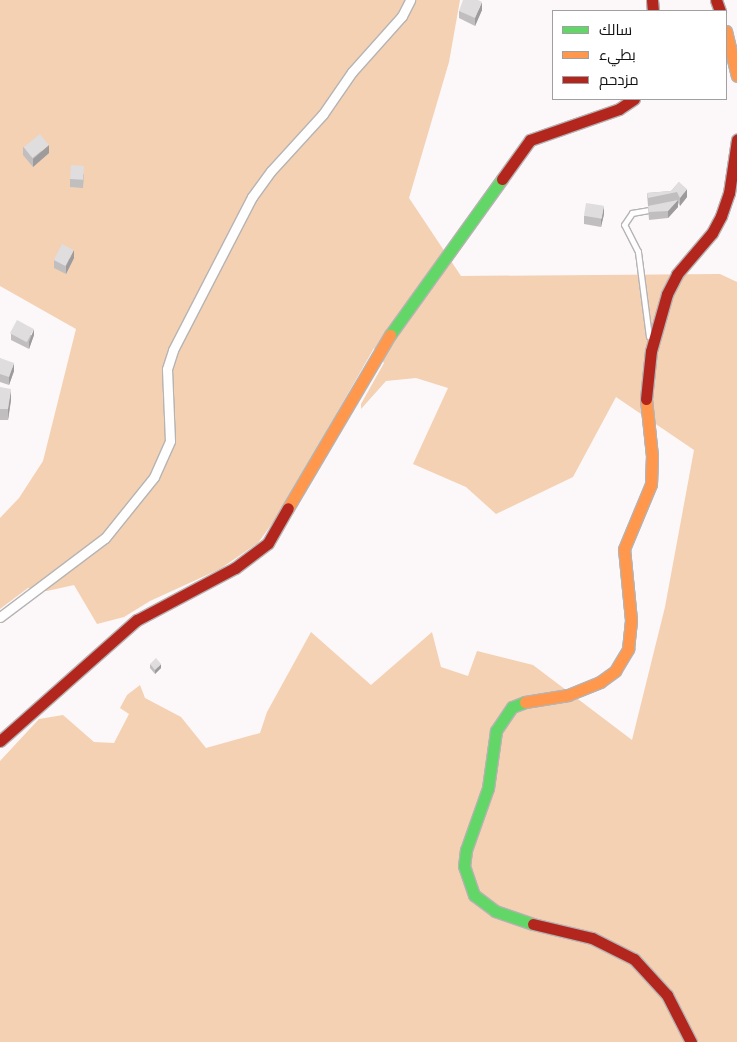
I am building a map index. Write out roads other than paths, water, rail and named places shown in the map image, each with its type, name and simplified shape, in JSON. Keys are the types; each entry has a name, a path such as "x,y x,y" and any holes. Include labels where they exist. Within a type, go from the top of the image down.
{"main road":[{"path":"727,35 737,76"},
{"path":"0,741 44,699 137,620 235,568 268,543 337,420 406,309 530,140 540,134 619,109 632,100"},
{"path":"691,1042 667,995 634,959 592,938 547,929 489,907 474,895 467,882 464,866 466,850 488,788 496,731 503,717 512,707 524,702 568,695 600,682 615,671 628,649 631,620 624,549 651,484 652,456 645,407 651,351 666,294 677,274 712,233 721,216 729,193 737,140"}],"street":[{"path":"0,617 104,538 154,477 170,441 167,369 173,350 252,197 271,171 323,114 352,72 402,16 410,0"}],"lane":[{"path":"651,351 638,252 624,225 632,213 658,208"}]}
